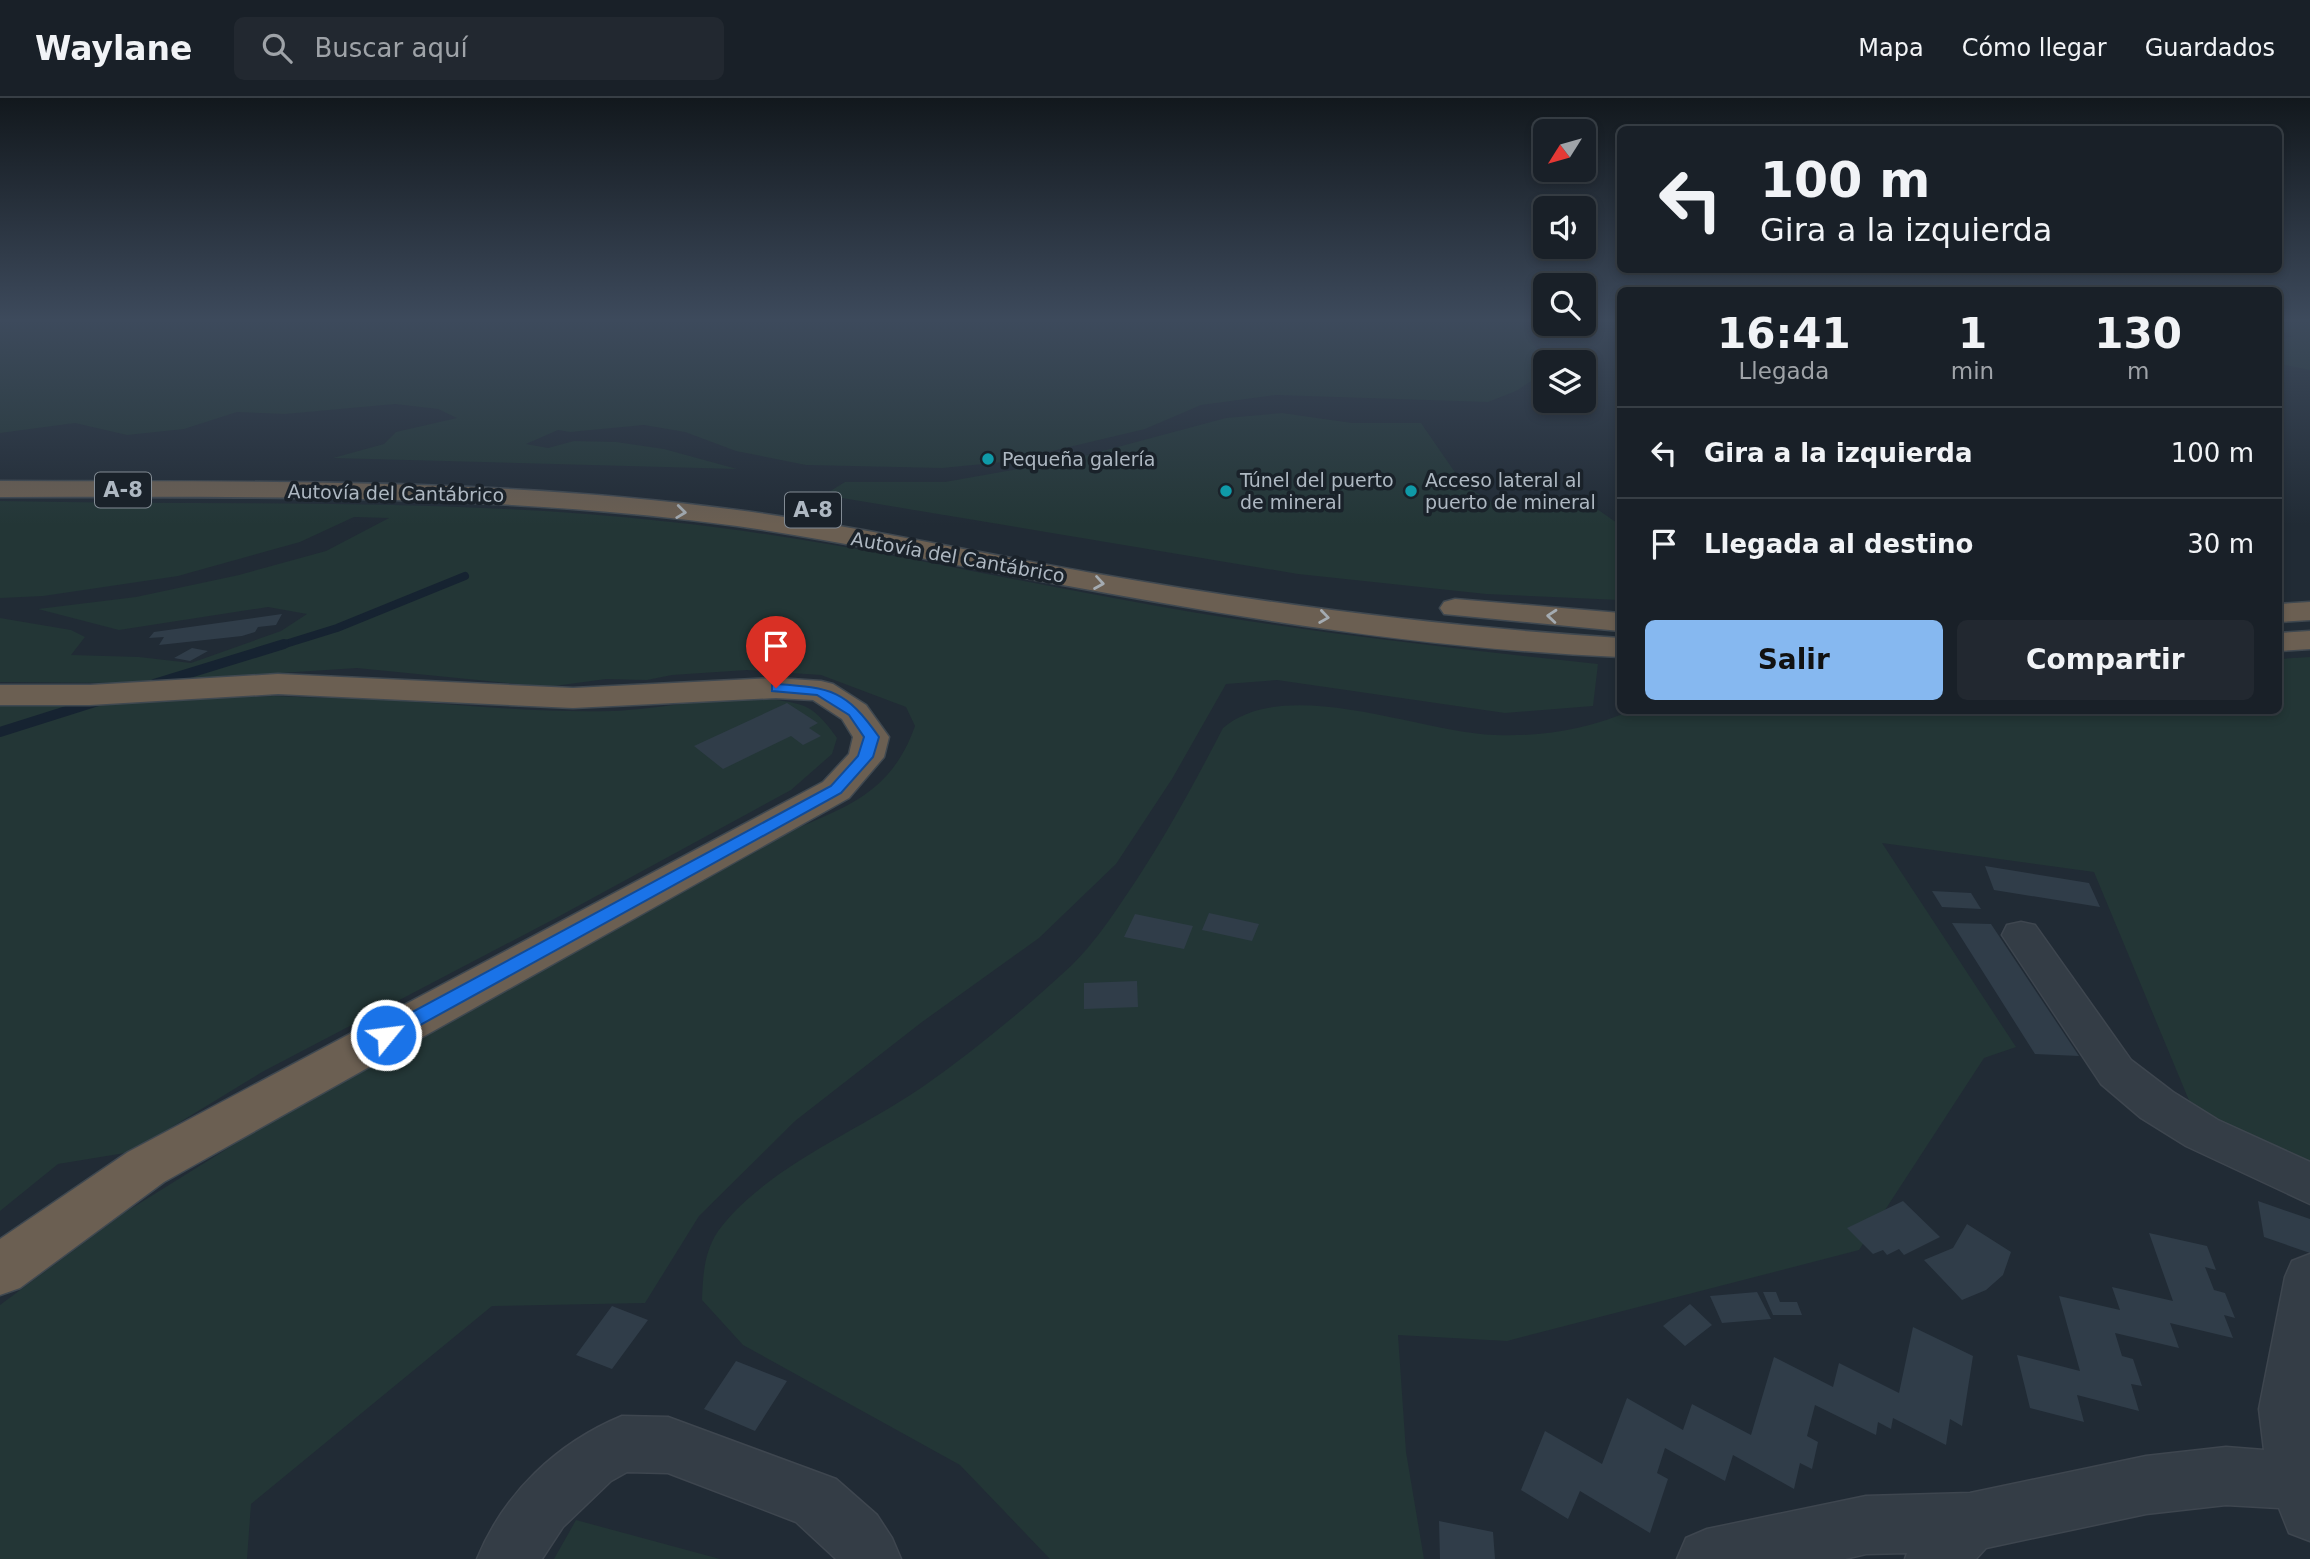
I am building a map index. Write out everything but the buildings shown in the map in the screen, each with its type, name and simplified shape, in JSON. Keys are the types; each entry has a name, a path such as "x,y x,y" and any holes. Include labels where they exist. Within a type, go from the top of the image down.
{"highway":[{"name":"Autovía del Cantábrico","path":"0,471 408,475 620,485 740,499 1258,584"},
{"name":"Autovía del Cantábrico","path":"0,489 459,493 629,505 739,519 1094,582 1286,612 1471,636 1617,648"},
{"path":"1312,592 1429,606 1617,622"},
{"path":"2282,612 2310,611"},
{"path":"2282,642 2310,640"},
{"path":"0,695 90,695 278,684 573,698 776,688 821,691 854,712 871,737 866,757 836,790 146,1167 0,1270"}],"street":[{"path":"2021,935 2116,1072 2157,1105 2202,1133 2310,1184"},
{"path":"1707,1559 1866,1525 1952,1541 2146,1485 2226,1476 2304,1496 2286,1409 2310,1277"},
{"path":"507,1559 542,1506 591,1461 622,1444 668,1445 815,1500 856,1536 871,1559"}],"shaded area":[{"path":"0,388 1520,388 1488,402 1276,395 1201,405 1145,429 1004,462 942,468 806,465 736,451 685,432 644,425 570,432 558,430 526,444 548,448 574,441 616,442 664,449 737,469 333,458 384,444 396,432 457,418 438,409 395,404 285,414 237,412 184,429 127,435 75,423 0,433"},
{"path":"1282,413 1352,423 1421,423 1463,484 1507,512 1597,509 1617,523 1617,600 1486,594 1298,574 824,495 845,482 945,482 1069,460 1226,418"},
{"path":"0,501 420,506 587,514 671,522 793,538 1267,624 1598,664 1593,706 1505,713 1277,680 1226,684 1172,779 1116,864 1039,938 922,1022 795,1121 699,1216 645,1303 492,1306 251,1504 247,1559 0,1559 0,1305 124,1213 304,1101 790,831 850,804 881,781 894,766 915,726 906,707 821,675 747,670 672,675 647,680 606,679 547,687 357,668 126,683 0,682 0,618 71,630 85,637 71,655 139,657 191,663 281,631 307,614 268,607 119,630 38,609 136,597 239,575 326,551 389,518 354,517 300,542 178,576 43,596 0,598"},
{"path":"2310,657 2310,1167 2198,1122 2094,872 1882,843 2016,1047 1984,1058 1859,1250 1507,1341 1398,1335 1406,1452 1424,1559 1050,1559 960,1465 743,1345 702,1300 704,1271 711,1243 742,1204 816,1150 896,1104 941,1074 1018,1013 1080,956 1139,877 1189,793 1223,728 1250,713 1282,706 1317,706 1355,710 1465,732 1495,735 1547,733 1582,727 1623,714 2282,714 2282,659"},
{"path":"274,696 390,700 557,711 634,710 755,698 804,706 825,722 837,738 832,754 791,790 556,918 262,1072 131,1152 58,1164 0,1211 0,705"},
{"path":"576,1520 720,1559 554,1559"}],"waterway":[{"path":"279,646 337,628 465,576"},
{"path":"154,684 284,644"},
{"path":"0,732 98,701"}],"place":[{"name":"Pequeña galería","path":"988,459"},
{"name":"Túnel del puerto de mineral","path":"1226,491"},
{"name":"Acceso lateral al puerto de mineral","path":"1411,491"}],"route":[{"path":"386,1035 836,790 866,757 871,737 854,712 821,691 776,688"}]}
